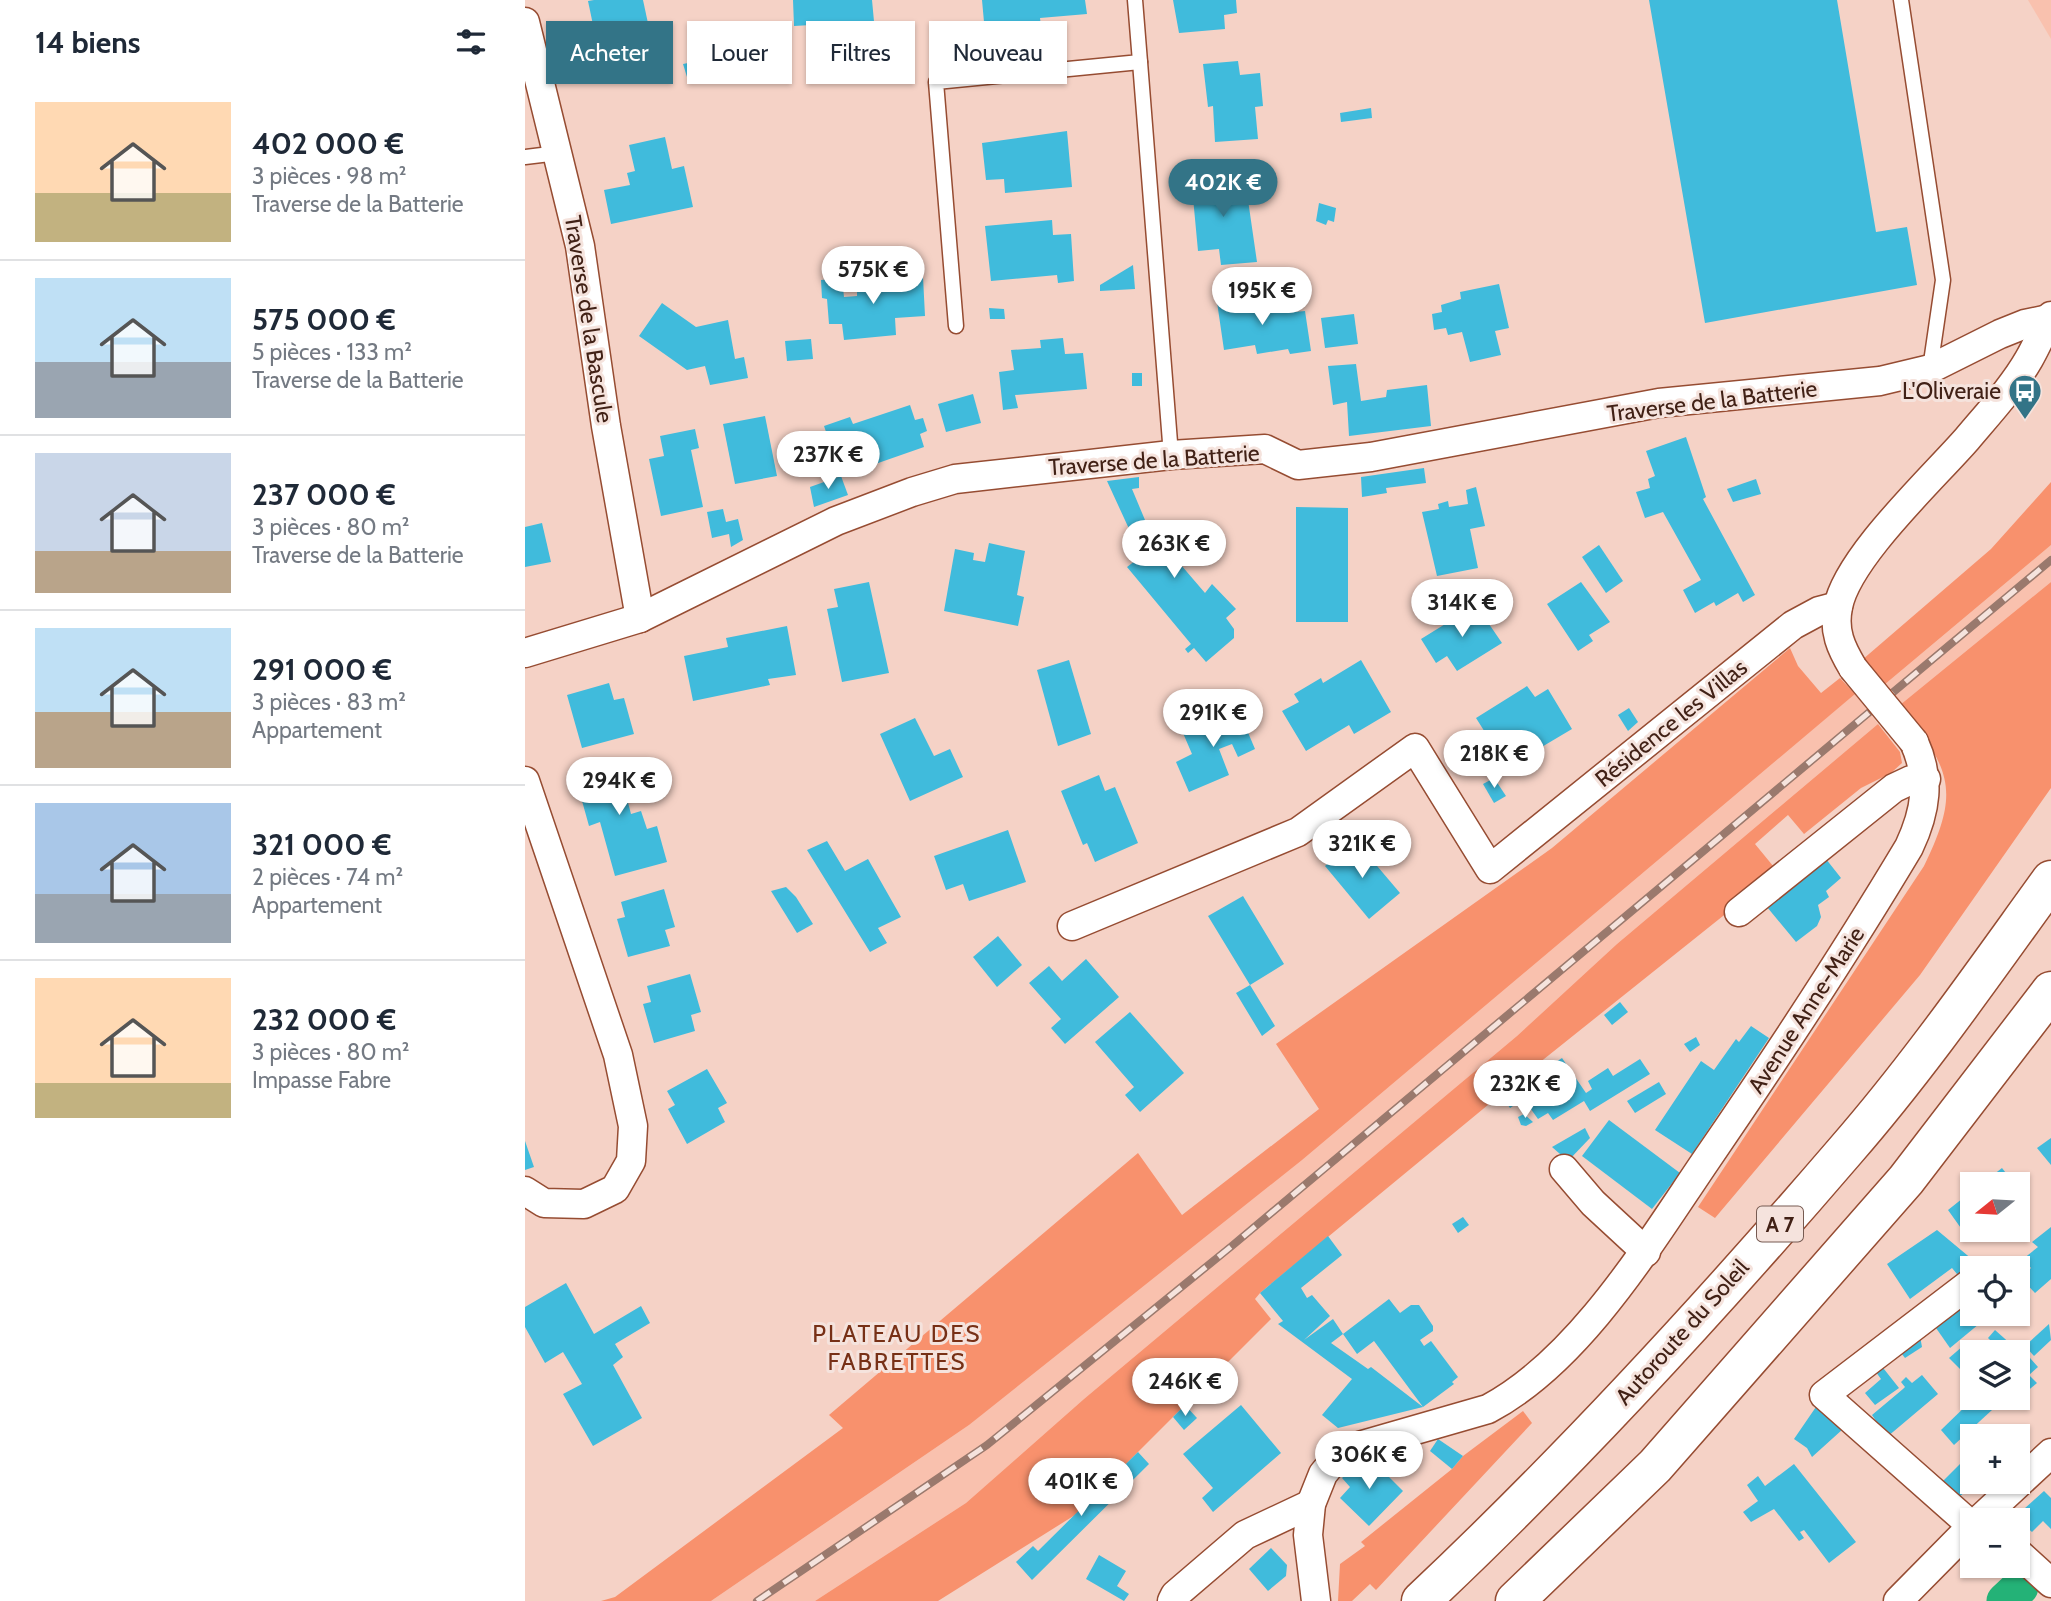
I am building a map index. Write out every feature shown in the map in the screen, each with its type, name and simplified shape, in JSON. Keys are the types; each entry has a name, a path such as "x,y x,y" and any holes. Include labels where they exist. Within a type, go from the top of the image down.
{"highway":[{"name":"Autoroute du Soleil","path":"1421,1601 1546,1479 1847,1149 1978,981 2051,880"},
{"path":"1515,1601 1654,1466 1906,1180 2051,991"}],"street":[{"name":"Traverse de la Bascule","path":"525,22 580,246 606,426 640,618"},
{"name":"Traverse de la Batterie","path":"525,653 640,618 836,521 955,479 1003,471 1171,454 1265,449 1298,465 1370,457 1659,403 1879,381 1930,369 2000,334 2050,318"},
{"name":"Avenue Anne-Marie","path":"1316,1601 1308,1535 1311,1504 1323,1474 1342,1451 1488,1409 1526,1386 1566,1348 1646,1251 1762,1079 1909,847 1919,825 1926,779 1914,742 1853,667 1841,648 1836,628 1838,606 1846,583 1872,547 1967,439 2029,360 2050,318"},
{"name":"Résidence les Villas","path":"1072,926 1298,832 1415,748 1490,869 1793,625 1819,611 1838,606"},
{"path":"1739,912 1894,788 1911,780 1926,779"},
{"path":"525,780 618,1055 633,1126 631,1161 615,1189 584,1204 544,1203 525,1191"},
{"path":"1564,1170 1593,1203 1646,1251"},
{"path":"1960,1291 1824,1395 1960,1515"},
{"path":"1992,1508 2051,1453"},
{"path":"1173,1601 1175,1595 1245,1535 1311,1504"},
{"path":"1898,1601 1960,1538"},
{"path":"2030,1564 2051,1583"}],"lane":[{"path":"1135,0 1171,454"},
{"path":"1902,0 1943,280 1930,369"},
{"path":"956,326 936,82 1140,62"},
{"path":"525,157 558,153"}],"shaded area":[{"path":"2028,0 2051,0 2051,39"},
{"path":"2051,482 2051,545 1884,685 1862,660 1991,549"},
{"path":"2051,545 2051,582 1900,705 1884,685"},
{"path":"2051,582 2051,788 1920,975 1715,1218 1698,1207 1924,866 1936,840 1946,799 1945,781 1940,764 1930,747 1900,705"},
{"path":"1790,648 1798,666 1821,693 1840,678 1855,694 1302,1160 969,1425 711,1601 601,1601 615,1597 843,1428 829,1415 1138,1153 1182,1215 1319,1109 1276,1044 1552,848"},
{"path":"1855,694 1878,724 1617,944 1517,1036 1084,1399 966,1503 815,1601 711,1601 969,1425"},
{"path":"1878,724 1900,752 1902,763 1891,773 1861,788 1804,834 1788,815 1755,844 1778,872 1514,1083 1503,1098 1500,1095 1260,1293 1255,1299 1271,1319 1075,1515 938,1601 815,1601 966,1503 1084,1399 1517,1036 1617,944"},
{"path":"1523,1411 1532,1423 1376,1590 1370,1584 1352,1601 1338,1601 1340,1564 1365,1546 1361,1542 1452,1469 1463,1456"}],"building":[{"path":"643,0 648,21 592,21 588,1"},
{"path":"793,0 872,0 874,21 806,21 806,25 794,26"},
{"path":"982,0 1085,0 1087,14 1040,18 1040,21 984,21"},
{"path":"1173,0 1236,0 1237,13 1224,15 1225,29 1179,33"},
{"path":"1649,0 1837,0 1876,232 1907,227 1917,285 1705,323"},
{"path":"1238,61 1240,75 1260,73 1263,106 1255,107 1258,139 1215,142 1213,106 1208,107 1203,64"},
{"path":"1371,108 1372,118 1341,122 1340,113"},
{"path":"1067,131 1072,187 1005,193 1004,179 986,180 982,143"},
{"path":"665,137 672,169 684,166 693,207 611,224 604,190 630,185 627,173 635,171 629,145"},
{"path":"1235,172 1239,199 1248,200 1257,262 1221,265 1219,249 1198,251 1191,176"},
{"path":"1319,203 1336,208 1334,222 1328,220 1326,225 1316,221"},
{"path":"1052,220 1053,235 1071,234 1074,281 1058,283 1057,275 991,281 985,226"},
{"path":"1133,265 1135,289 1100,291 1100,285"},
{"path":"875,275 877,291 889,289 887,280 923,277 925,316 895,318 896,335 844,340 842,324 829,324 827,299 822,298 821,280 842,278 844,297 857,296 857,277"},
{"path":"1499,284 1509,328 1495,331 1501,355 1470,362 1462,332 1448,335 1446,328 1434,330 1432,314 1442,312 1441,305 1461,299 1460,292"},
{"path":"1259,296 1261,306 1282,304 1284,313 1305,311 1311,351 1290,354 1288,349 1257,354 1255,345 1224,350 1217,302"},
{"path":"662,303 696,327 728,320 735,359 744,357 748,378 710,385 705,366 687,370 639,336"},
{"path":"989,308 1004,309 1005,319 990,319"},
{"path":"1354,314 1358,344 1325,348 1321,318"},
{"path":"1063,338 1065,354 1083,353 1087,389 1015,395 1018,408 1003,410 999,372 1014,370 1011,350 1041,348 1040,340"},
{"path":"811,339 813,359 787,361 785,341"},
{"path":"1356,364 1361,401 1386,397 1387,390 1427,385 1431,426 1349,436 1347,402 1333,405 1328,366"},
{"path":"1132,373 1142,373 1142,386 1132,386"},
{"path":"973,394 981,423 946,432 938,404"},
{"path":"910,405 915,420 923,418 927,431 920,434 924,447 841,476 824,426 850,417 853,424"},
{"path":"765,416 777,476 735,484 723,424"},
{"path":"695,429 699,448 691,450 703,507 661,516 649,459 664,456 660,436"},
{"path":"1686,437 1706,497 1703,499 1755,595 1743,602 1738,593 1716,606 1714,602 1695,613 1683,590 1701,580 1663,512 1645,518 1636,492 1650,488 1648,479 1655,476 1646,451"},
{"path":"1424,468 1426,483 1386,488 1387,493 1362,497 1361,477"},
{"path":"841,476 848,495 814,507 810,487"},
{"path":"1139,477 1139,488 1132,489 1145,520 1158,536 1168,530 1191,557 1181,565 1205,593 1212,584 1236,609 1226,618 1234,629 1234,638 1206,662 1194,648 1188,653 1185,649 1191,644 1127,567 1144,554 1127,534 1130,531 1107,481"},
{"path":"1756,479 1761,494 1733,502 1727,489"},
{"path":"1476,487 1485,526 1470,529 1478,568 1437,576 1422,512 1439,509 1438,504 1448,501 1449,507 1468,504 1466,490"},
{"path":"1296,507 1348,508 1348,622 1296,622"},
{"path":"723,509 726,522 738,519 743,540 731,547 729,534 712,538 707,512"},
{"path":"542,523 551,562 525,567 525,527"},
{"path":"989,543 1025,551 1017,595 1024,597 1018,626 944,611 955,549 974,553 973,560 985,562"},
{"path":"1599,545 1623,581 1606,593 1582,557"},
{"path":"869,582 889,673 842,682 827,609 838,607 834,589"},
{"path":"1581,582 1610,622 1589,635 1593,641 1578,651 1547,604"},
{"path":"1432,592 1436,608 1423,612 1420,595"},
{"path":"1476,605 1502,643 1457,671 1447,656 1436,663 1421,639"},
{"path":"787,626 796,675 768,679 770,685 693,701 684,656 728,647 726,638"},
{"path":"1069,660 1091,734 1058,746 1037,670"},
{"path":"1361,660 1391,712 1354,734 1349,725 1306,751 1282,711 1299,702 1294,694 1321,678 1323,683"},
{"path":"609,683 614,700 624,698 634,734 582,748 567,695"},
{"path":"1527,686 1535,697 1548,689 1572,729 1540,748 1533,735 1500,756 1476,718"},
{"path":"1629,708 1638,722 1628,731 1618,715"},
{"path":"1238,709 1255,749 1238,757 1232,744 1219,749 1229,775 1189,792 1176,762 1192,754 1183,733"},
{"path":"915,718 934,756 950,749 963,777 910,801 880,734"},
{"path":"626,757 636,793 626,795 631,814 641,811 647,829 657,826 667,862 615,876 600,822 589,826 574,772"},
{"path":"1099,775 1105,791 1115,787 1138,843 1095,862 1087,843 1083,845 1061,791"},
{"path":"1494,778 1506,796 1494,803 1483,784"},
{"path":"1008,830 1026,882 969,901 963,884 946,890 934,856"},
{"path":"1355,840 1400,893 1369,919 1325,866"},
{"path":"827,841 845,871 868,859 901,917 878,928 887,943 870,952 807,850"},
{"path":"1826,859 1841,878 1826,891 1829,897 1818,905 1821,917 1817,926 1796,942 1767,907"},
{"path":"786,887 796,897 813,924 797,933 771,891"},
{"path":"664,889 675,927 665,930 670,946 628,957 617,919 625,917 621,902"},
{"path":"1243,896 1284,964 1250,985 1208,916"},
{"path":"998,936 1022,965 997,987 973,957"},
{"path":"1086,959 1119,997 1065,1044 1051,1028 1061,1019 1029,983 1049,966 1062,981"},
{"path":"690,974 701,1012 691,1015 695,1031 654,1043 643,1004 651,1002 647,986"},
{"path":"1250,985 1275,1026 1262,1036 1236,993"},
{"path":"1620,1002 1628,1012 1612,1025 1604,1015"},
{"path":"1130,1012 1184,1073 1140,1112 1125,1095 1134,1087 1095,1042"},
{"path":"1751,1026 1769,1038 1692,1154 1655,1130 1701,1061 1714,1070 1736,1039 1739,1042"},
{"path":"1696,1037 1700,1045 1690,1052 1684,1044"},
{"path":"1562,1058 1586,1093 1592,1089 1588,1081 1608,1068 1613,1076 1640,1059 1650,1074 1590,1111 1584,1101 1553,1120 1548,1113 1538,1119 1520,1094 1531,1087 1527,1081"},
{"path":"707,1069 727,1103 718,1108 725,1122 687,1144 668,1109 675,1105 667,1091"},
{"path":"1513,1081 1518,1088 1512,1092 1519,1102 1510,1108 1503,1098 1507,1095 1501,1088"},
{"path":"1659,1082 1666,1094 1635,1113 1627,1101"},
{"path":"1524,1114 1533,1122 1526,1126 1521,1125 1518,1117"},
{"path":"1609,1120 1680,1173 1652,1209 1582,1156"},
{"path":"1585,1128 1590,1138 1568,1161 1552,1147"},
{"path":"2051,1138 2051,1165 2037,1148"},
{"path":"525,1141 534,1167 525,1170"},
{"path":"1960,1200 1960,1227 1948,1210"},
{"path":"1463,1217 1469,1225 1458,1233 1452,1224"},
{"path":"2051,1227 2051,1279 2035,1293 2030,1288 2030,1256 2027,1256 2038,1247 2032,1242"},
{"path":"1937,1230 1968,1256 1960,1256 1960,1278 1952,1268 1910,1299 1887,1264"},
{"path":"1328,1236 1342,1255 1301,1288 1307,1298 1312,1295 1330,1316 1304,1340 1333,1319 1343,1334 1331,1343 1368,1369 1371,1367 1423,1407 1338,1428 1322,1415 1352,1379 1278,1324 1283,1321 1260,1293"},
{"path":"566,1283 594,1334 641,1306 650,1323 615,1344 623,1357 613,1365 642,1418 593,1446 563,1394 582,1384 563,1352 545,1363 525,1327 525,1307"},
{"path":"1389,1299 1400,1313 1411,1305 1419,1305 1433,1326 1433,1331 1420,1340 1424,1346 1431,1341 1458,1377 1452,1382 1454,1384 1423,1407 1374,1341 1357,1354 1343,1334"},
{"path":"1960,1308 1960,1326 1977,1326 1950,1348 1936,1328"},
{"path":"2049,1324 2051,1340 2034,1356 2030,1352 2030,1341"},
{"path":"1995,1330 2006,1340 1990,1340 1988,1338"},
{"path":"1920,1336 1922,1347 1905,1358 1898,1349"},
{"path":"1960,1349 1960,1369 1949,1358"},
{"path":"2030,1358 2038,1367 2030,1374"},
{"path":"1880,1364 1899,1388 1875,1405 1865,1393 1881,1379 1873,1368"},
{"path":"1922,1375 1938,1394 1887,1437 1872,1415 1905,1387 1901,1382 1906,1377 1912,1383"},
{"path":"2030,1376 2037,1383 2030,1389"},
{"path":"1818,1404 1843,1429 1812,1457 1807,1448 1794,1439"},
{"path":"1185,1405 1197,1418 1184,1430 1173,1417"},
{"path":"1241,1405 1281,1453 1213,1512 1202,1498 1213,1488 1183,1454"},
{"path":"1962,1410 1992,1410 1977,1424 1960,1424 1960,1439 1954,1445 1941,1430"},
{"path":"1438,1439 1463,1456 1452,1469 1430,1451"},
{"path":"1138,1452 1149,1464 1032,1580 1016,1562 1033,1546 1038,1551"},
{"path":"1362,1460 1369,1467 1374,1462 1403,1491 1369,1526 1340,1498 1350,1487 1342,1478"},
{"path":"1794,1464 1856,1542 1829,1563 1804,1530 1800,1532 1804,1538 1799,1541 1774,1509 1751,1522 1743,1512 1758,1501 1747,1485 1758,1476 1765,1486"},
{"path":"1960,1464 1960,1494 1963,1494 1958,1498 1941,1483"},
{"path":"2044,1491 2051,1498 2051,1529 2043,1521 2032,1532 2030,1508 2025,1508"},
{"path":"1271,1548 1287,1565 1286,1576 1268,1591 1249,1569"},
{"path":"1099,1555 1126,1571 1117,1586 1129,1594 1124,1601 1086,1579"}],"waterway":[{"path":"2005,1601 2020,1587"}],"railway":[{"path":"757,1601 987,1445 1233,1245 2051,560"}],"place":[{"name":"L'Oliveraie","path":"2025,421"}],"district":[{"name":"PLATEAU DES FABRETTES","path":"897,1347"}]}
